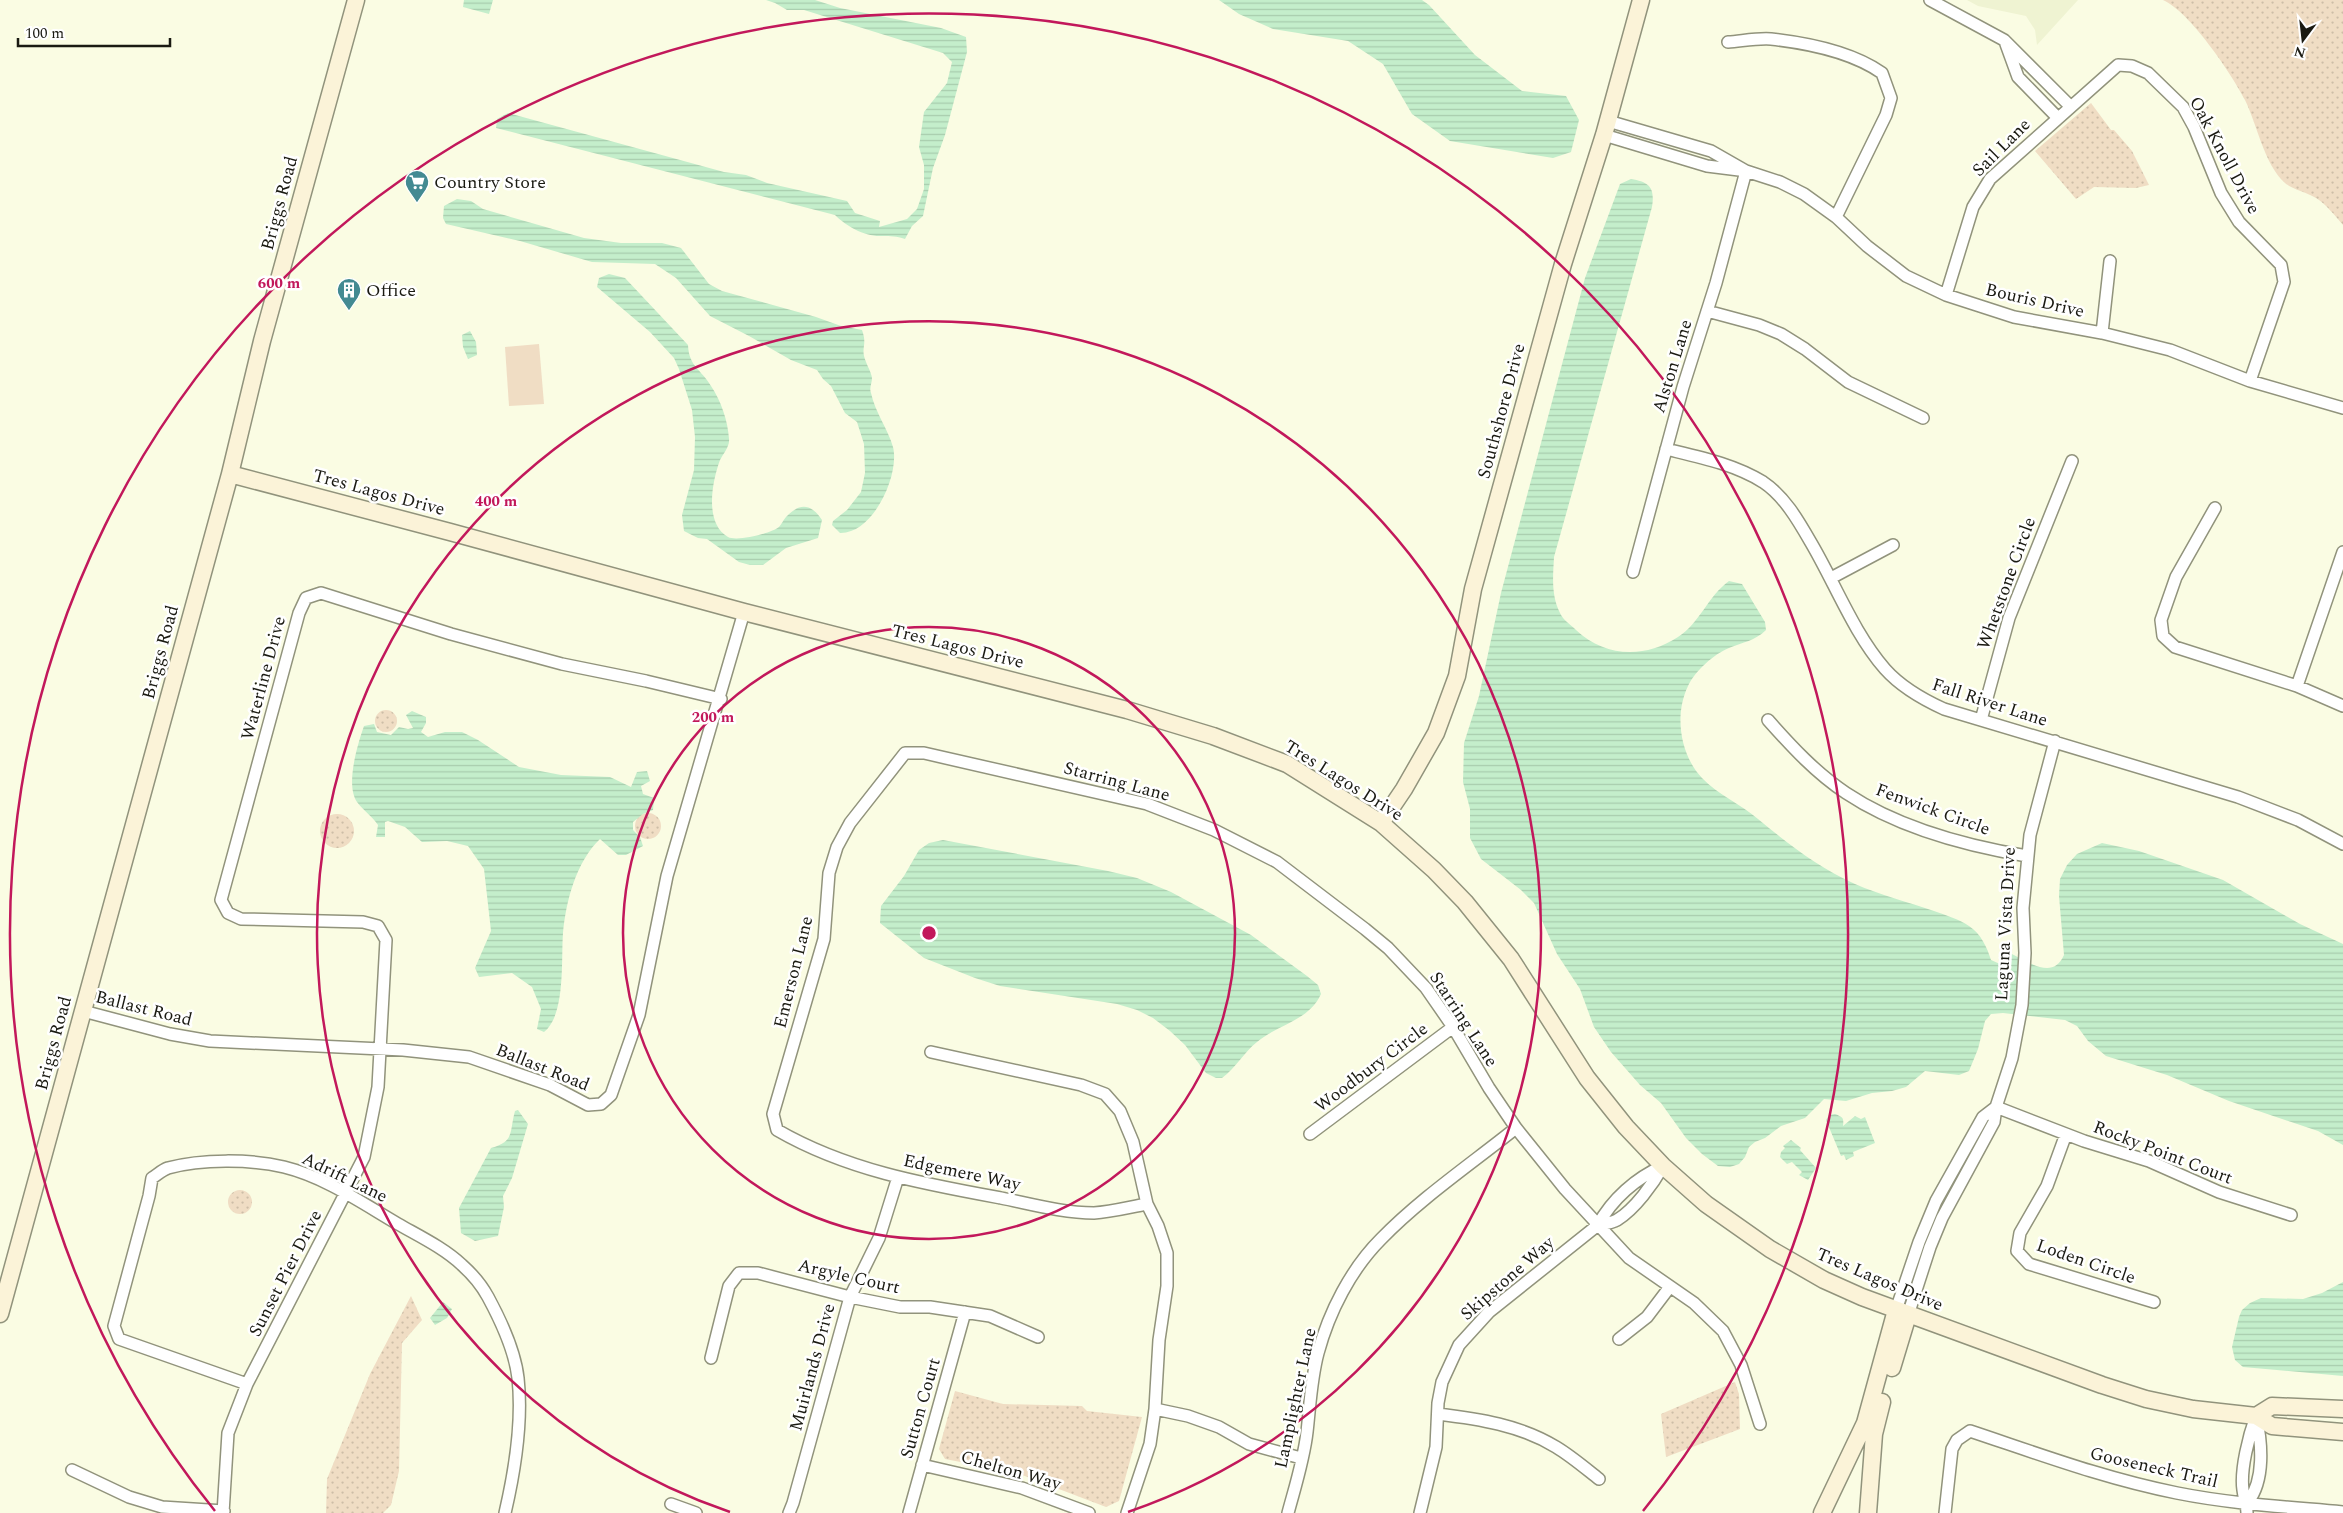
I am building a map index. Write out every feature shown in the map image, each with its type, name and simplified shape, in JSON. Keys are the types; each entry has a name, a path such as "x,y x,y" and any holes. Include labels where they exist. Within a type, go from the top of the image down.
{"street":[{"name":"Briggs Road","path":"0,1314 230,474 262,342 356,0"},
{"name":"Southshore Drive","path":"1381,823 1404,789 1436,733 1457,676 1476,579 1563,264 1606,128 1640,0"},
{"path":"1930,0 2004,40 2070,106"},
{"path":"1728,42 1770,39 1807,45 1853,58 1882,73 1891,98 1886,115 1836,217"},
{"path":"2004,40 2018,77 2057,117"},
{"name":"Sail Lane","path":"1946,295 1972,207 1990,179 2057,117 2118,65 2132,66"},
{"name":"Oak Knoll Drive","path":"2132,66 2148,73 2183,107 2194,127 2221,193 2239,222 2281,265 2284,282 2250,381"},
{"path":"2029,89 2042,77"},
{"name":"Bouris Drive","path":"1606,128 1697,147 1711,152 1746,171 1780,182 1804,194 1836,217 1867,246 1906,276 1946,295 2014,317 2102,333 2170,350 2250,381 2343,408"},
{"name":"Bouris Drive","path":"1606,128 1693,162 1707,166 1746,171"},
{"path":"1693,162 1697,147"},
{"name":"Alston Lane","path":"1632,572 1666,449 1708,311 1746,171"},
{"path":"2102,333 2110,261"},
{"path":"1708,311 1759,325 1781,334 1805,349 1848,382 1923,418"},
{"name":"Fall River Lane","path":"1666,449 1738,469 1764,483 1783,500 1798,520 1864,639 1885,669 1906,688 1926,700 1944,709 2238,797 2298,820 2343,844"},
{"name":"Whetstone Circle","path":"1981,720 2009,618 2072,462"},
{"name":"Tres Lagos Drive","path":"230,474 744,612 1127,710 1214,736 1287,764 1381,823 1434,870 1493,934 1534,992 1587,1078 1626,1127 1663,1166 1706,1204 1770,1249 1824,1280 1902,1313 2102,1386 2146,1399 2193,1409 2256,1416 2272,1426 2343,1432"},
{"path":"2216,508 2176,577 2161,620 2163,636 2175,647 2297,686 2343,706"},
{"path":"1831,578 1893,545"},
{"path":"2297,686 2341,564 2343,552"},
{"name":"Waterline Drive","path":"380,1049 386,940 378,926 363,922 241,919 228,913 221,900 299,614 306,598 321,593 451,634 562,664 721,699"},
{"name":"Ballast Road","path":"83,1011 170,1034 210,1041 380,1049 469,1057 528,1076 588,1105 601,1104 611,1095 639,1015 667,876 721,699 744,612"},
{"name":"Fenwick Circle","path":"1768,720 1820,774 1873,808 1972,845 2027,856"},
{"name":"Laguna Vista Drive","path":"1822,1513 1865,1423 1902,1313 1942,1218 1994,1122 1996,1107 2004,1086 2018,1029 2025,953 2023,908 2027,856 2037,801 2055,741"},
{"name":"Starring Lane","path":"905,753 924,753 1147,804 1214,830 1276,862 1365,929 1411,971 1453,1027 1488,1088 1516,1128 1556,1178 1629,1258 1669,1288 1694,1303 1723,1331 1741,1365 1760,1424"},
{"name":"Emerson Lane","path":"777,1130 773,1114 824,939 829,873 837,846 850,823 905,753"},
{"name":"Woodbury Circle","path":"1310,1134 1453,1027"},
{"name":"Sunset Pier Drive","path":"224,1512 228,1433 247,1384 364,1157 372,1125 378,1087 380,1049"},
{"path":"931,1052 1081,1085 1105,1094 1120,1111 1133,1142 1146,1204 1158,1226 1167,1254 1167,1286 1159,1340 1155,1409 1150,1444 1126,1513"},
{"name":"Rocky Point Court","path":"1996,1107 2066,1134 2149,1161 2219,1192 2291,1214"},
{"name":"Lamplighter Lane","path":"1288,1513 1307,1433 1312,1383 1318,1354 1328,1322 1342,1292 1361,1263 1381,1239 1516,1128"},
{"name":"Edgemere Way","path":"777,1130 794,1140 852,1164 898,1177 1060,1210 1095,1213 1146,1204"},
{"name":"Loden Circle","path":"2066,1134 2046,1186 2020,1233 2017,1251 2029,1264 2154,1302"},
{"name":"Adrift Lane","path":"247,1384 119,1339 114,1326 152,1178 166,1168 219,1162 253,1162 284,1167 318,1179 346,1194 462,1264 487,1295 504,1329 518,1377 519,1416 514,1474 505,1513"},
{"name":"Skipstone Way","path":"1420,1513 1436,1447 1442,1382 1449,1363 1471,1331 1489,1312 1598,1225 1617,1221 1653,1184 1663,1166"},
{"name":"Muirlands Drive","path":"789,1513 794,1503 850,1297 879,1238 898,1177"},
{"name":"Argyle Court","path":"711,1358 729,1286 739,1273 758,1272 850,1297 900,1307 930,1307 990,1316 1038,1337"},
{"path":"1619,1339 1647,1317 1669,1288"},
{"name":"Sutton Court","path":"909,1513 965,1312"},
{"name":"Laguna Vista Drive","path":"1868,1513 1874,1434 1902,1313"},
{"path":"2247,1508 2255,1492 2258,1475 2261,1440 2256,1416 2272,1406 2343,1409"},
{"path":"1155,1409 1188,1416 1219,1427 1248,1444 1301,1458"},
{"path":"1438,1414 1480,1419 1536,1436 1557,1447 1599,1479"},
{"name":"Gooseneck Trail","path":"1945,1513 1952,1449 1963,1434 1970,1431 2074,1467 2146,1486 2215,1499 2247,1508 2343,1512"},
{"name":"Chelton Way","path":"922,1465 1022,1488 1089,1513"},
{"path":"72,1470 128,1497 162,1507 224,1512"},
{"path":"671,1504 696,1513"}],"shaded area":[{"path":"464,0 493,0 489,14 463,7"},
{"path":"766,0 815,0 840,8 941,28 966,37 967,52 945,135 933,168 923,216 912,226 905,239 894,236 869,235 850,227 835,215 496,128 497,119 508,113 724,172 746,175 767,183 847,201 855,213 880,221 879,227 907,219 917,209 924,189 924,165 919,147 924,112 947,83 952,62 943,53 804,10 787,10"},
{"path":"1219,0 1422,0 1429,5 1475,55 1522,91 1566,96 1579,120 1571,152 1553,158 1450,141 1412,114 1383,64 1348,41 1273,29 1239,14"},
{"path":"1967,0 2078,0 2037,45 2035,30 2026,16 1978,6"},
{"path":"2163,0 2343,0 2343,225 2320,201 2288,185 2278,175 2266,155 2245,100 2230,75 2197,30 2173,6"},
{"path":"2091,103 2111,130 2114,130 2132,151 2149,185 2136,188 2094,187 2076,199 2035,151"},
{"path":"1631,179 1643,182 1650,187 1653,195 1652,207 1554,557 1554,593 1557,606 1563,618 1587,639 1599,646 1625,652 1638,652 1665,644 1686,631 1715,594 1729,581 1742,584 1765,622 1766,630 1753,639 1717,654 1691,680 1684,697 1680,722 1684,746 1695,769 1708,784 1804,855 1829,871 1865,888 1961,921 1969,926 1983,941 1991,960 2000,964 2005,951 2029,963 2045,968 2059,963 2064,955 2059,896 2060,879 2067,865 2077,854 2102,843 2139,851 2223,880 2300,924 2343,944 2343,1145 2318,1131 2229,1101 2167,1075 2106,1056 2088,1041 2077,1026 2065,1020 2003,1013 1991,1014 1985,1021 1978,1049 1969,1071 1959,1075 1925,1071 1906,1087 1892,1091 1872,1093 1846,1101 1824,1099 1805,1118 1781,1126 1765,1138 1755,1142 1749,1147 1745,1157 1739,1164 1730,1167 1718,1166 1702,1154 1686,1138 1661,1103 1640,1085 1611,1052 1594,1027 1580,989 1557,954 1534,903 1521,890 1481,859 1470,838 1470,809 1463,782 1464,743 1479,696 1501,593 1585,278 1620,184"},
{"path":"457,199 471,201 483,209 584,238 621,243 662,243 681,248 709,284 722,291 816,317 841,326 862,330 864,356 872,378 870,391 875,407 891,440 894,459 888,487 882,501 873,514 852,531 840,533 832,525 833,521 847,510 861,492 865,473 864,444 857,422 845,413 831,386 817,370 791,360 710,316 676,278 655,264 592,262 520,241 446,224 443,218 444,206"},
{"path":"609,274 625,278 688,345 693,363 715,392 721,405 726,418 729,442 720,460 714,479 713,512 720,531 732,538 746,538 762,534 779,527 791,512 800,507 805,507 814,510 822,520 818,538 786,548 763,565 750,565 739,562 707,539 698,538 684,531 682,515 694,470 695,437 692,410 674,358 650,332 597,287 599,278"},
{"path":"470,331 476,342 477,355 468,359 463,347 462,335"},
{"path":"539,344 544,404 509,406 505,347"},
{"path":"382,710 390,710 397,717 397,725 390,732 382,732 375,725 375,717"},
{"path":"412,711 426,717 426,723 421,732 428,737 445,732 462,732 478,740 519,767 561,775 610,777 631,787 637,772 647,771 650,781 641,786 643,794 654,798 653,810 643,814 633,822 633,830 640,837 643,846 626,855 618,855 600,839 592,848 579,870 570,895 564,921 559,1000 551,1024 544,1032 537,1029 541,1009 532,987 512,973 479,977 475,968 491,931 484,869 468,846 447,841 422,842 405,827 388,821 385,822 385,837 376,837 378,825 357,802 354,795 352,775 364,726 374,724 377,732 391,735 399,727 413,728 406,715"},
{"path":"648,813 657,817 661,826 657,835 648,839 639,835 635,826 639,817"},
{"path":"337,814 344,815 349,819 353,824 353,838 349,843 344,847 337,848 330,847 325,843 321,838 320,831 321,824 325,819 330,815"},
{"path":"943,840 1137,878 1171,892 1251,935 1318,985 1321,994 1309,1010 1265,1036 1252,1046 1232,1070 1222,1078 1216,1078 1206,1073 1185,1045 1170,1031 1153,1018 1137,1010 1117,1004 1000,986 975,978 924,958 880,923 881,906 904,876 919,850 929,843"},
{"path":"518,1110 528,1124 512,1178 503,1196 504,1207 498,1236 475,1241 461,1233 459,1208 491,1148 508,1139 515,1111"},
{"path":"1835,1114 1842,1118 1843,1126 1855,1116 1861,1119 1865,1117 1875,1143 1853,1152 1854,1156 1846,1160 1844,1155 1841,1156 1826,1120 1829,1115"},
{"path":"1791,1140 1801,1148 1800,1150 1816,1168 1808,1180 1799,1175 1802,1172 1792,1162 1787,1164 1780,1157 1781,1152 1785,1148 1783,1146"},
{"path":"240,1190 245,1191 251,1197 251,1207 245,1213 240,1214 235,1213 229,1207 228,1202 229,1197 235,1191"},
{"path":"2343,1282 2343,1376 2243,1367 2235,1360 2232,1347 2239,1317 2242,1310 2250,1303 2261,1298 2303,1299 2322,1293"},
{"path":"411,1296 422,1320 402,1343 399,1471 391,1505 383,1513 326,1513 327,1479 370,1374"},
{"path":"443,1302 452,1309 447,1318 435,1325 430,1318"},
{"path":"1735,1382 1739,1394 1740,1429 1666,1457 1661,1414"},
{"path":"955,1391 1003,1404 1082,1406 1087,1411 1142,1417 1119,1501 1106,1507 1017,1473 945,1459 939,1449"}],"place":[{"name":"Country Store","path":"417,203"},
{"name":"Office","path":"349,311"}]}
